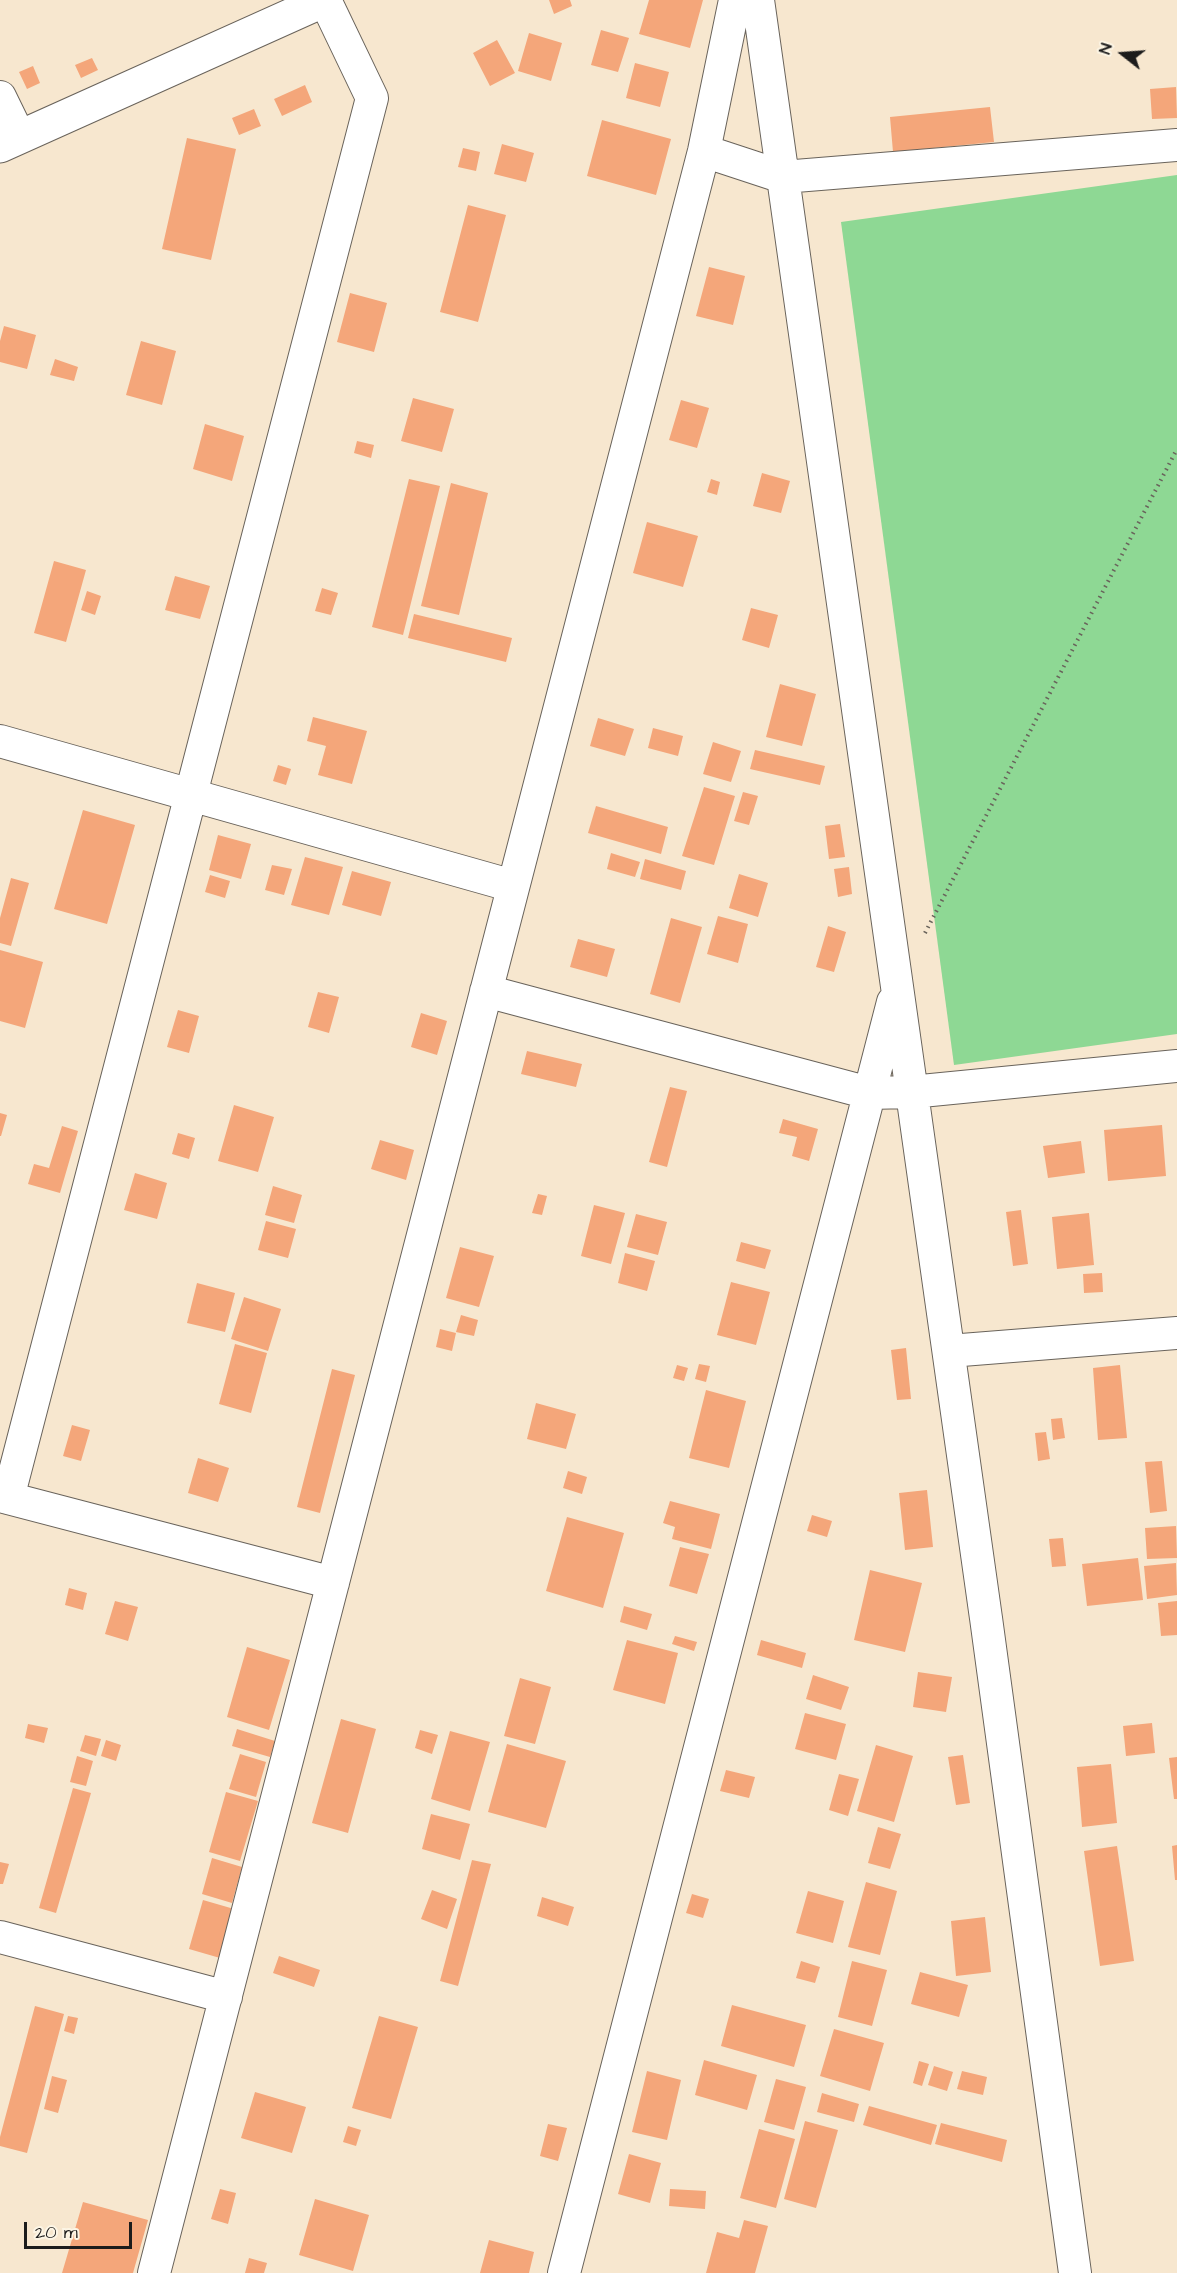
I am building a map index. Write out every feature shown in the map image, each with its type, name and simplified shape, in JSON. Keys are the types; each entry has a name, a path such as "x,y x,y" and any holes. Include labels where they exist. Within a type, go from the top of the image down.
{"street":[{"path":"0,97 10,141 325,0 372,98 4,1497 333,1582"},
{"path":"154,2273 704,151 735,0"},
{"path":"758,0 949,1351 1075,2273"},
{"path":"704,151 783,177 1177,145"},
{"path":"0,741 513,886"},
{"path":"564,2273 897,987"},
{"path":"486,991 869,1093 911,1092 1177,1066"},
{"path":"949,1351 1177,1333"},
{"path":"0,1937 226,1997"}],"path":[{"path":"924,934 1177,449"}],"green space":[{"path":"1177,175 1177,1034 954,1065 841,222"}],"building":[{"path":"549,0 570,0 572,6 554,14"},
{"path":"649,0 703,0 690,48 639,34"},
{"path":"601,30 629,38 618,72 591,65"},
{"path":"529,33 562,43 551,81 518,71"},
{"path":"497,40 515,73 490,86 473,53"},
{"path":"92,58 98,70 81,78 75,65"},
{"path":"635,63 669,72 660,107 626,98"},
{"path":"33,66 40,83 27,89 19,72"},
{"path":"305,85 312,102 282,116 274,99"},
{"path":"1176,87 1177,118 1152,119 1150,89"},
{"path":"990,107 994,142 893,152 890,117"},
{"path":"254,109 261,126 239,135 232,118"},
{"path":"602,120 671,139 656,195 587,176"},
{"path":"187,138 236,149 211,260 162,249"},
{"path":"502,144 534,153 526,182 494,174"},
{"path":"463,148 480,152 476,171 458,167"},
{"path":"468,205 506,215 478,322 440,312"},
{"path":"709,267 745,276 733,325 696,316"},
{"path":"350,293 387,303 374,352 337,342"},
{"path":"4,326 36,335 27,369 0,362 0,341"},
{"path":"141,341 176,351 162,405 126,395"},
{"path":"55,359 78,367 74,381 50,375"},
{"path":"413,398 454,409 442,452 401,441"},
{"path":"681,400 709,408 697,448 669,440"},
{"path":"205,424 244,436 232,481 193,469"},
{"path":"357,441 374,445 371,458 354,453"},
{"path":"762,473 790,481 781,513 753,506"},
{"path":"409,479 440,486 403,635 372,627"},
{"path":"711,479 720,482 717,495 707,492"},
{"path":"451,483 488,493 459,615 421,606"},
{"path":"647,522 698,536 683,587 633,573"},
{"path":"54,561 86,570 66,642 34,633"},
{"path":"175,576 210,586 200,619 165,610"},
{"path":"322,588 338,593 331,615 315,611"},
{"path":"87,591 101,596 95,615 81,610"},
{"path":"751,608 778,615 769,648 742,640"},
{"path":"414,614 512,638 506,662 408,638"},
{"path":"780,684 816,694 802,746 766,737"},
{"path":"313,717 367,731 352,784 318,775 326,746 307,741"},
{"path":"598,718 634,729 625,756 590,746"},
{"path":"653,728 683,736 678,756 648,748"},
{"path":"713,742 741,751 731,782 703,774"},
{"path":"755,750 825,766 820,785 750,769"},
{"path":"278,765 291,769 286,785 273,781"},
{"path":"704,787 735,796 714,865 682,856"},
{"path":"743,792 758,796 749,825 734,821"},
{"path":"596,806 668,827 661,854 588,833"},
{"path":"83,810 135,825 107,924 54,909"},
{"path":"840,824 845,857 829,859 825,826"},
{"path":"218,835 251,844 241,879 209,870"},
{"path":"611,853 640,862 635,877 607,869"},
{"path":"305,857 343,867 329,915 291,905"},
{"path":"645,859 686,871 681,890 640,879"},
{"path":"272,865 292,869 284,895 265,890"},
{"path":"849,867 852,894 838,897 834,869"},
{"path":"352,871 391,882 381,916 342,905"},
{"path":"739,874 768,883 758,917 729,908"},
{"path":"210,875 230,881 225,898 205,892"},
{"path":"11,878 29,883 11,946 0,943 0,918"},
{"path":"718,916 748,924 738,963 707,954"},
{"path":"671,918 702,927 680,1003 650,994"},
{"path":"828,926 846,932 834,972 816,967"},
{"path":"578,939 615,949 607,977 570,967"},
{"path":"0,950 43,962 25,1028 0,1021"},
{"path":"318,992 339,997 329,1033 308,1027"},
{"path":"178,1010 199,1016 189,1053 167,1047"},
{"path":"421,1013 447,1021 437,1055 411,1047"},
{"path":"527,1051 582,1064 576,1087 521,1074"},
{"path":"670,1087 687,1091 667,1167 649,1162"},
{"path":"234,1105 274,1117 258,1172 218,1161"},
{"path":"0,1113 7,1115 1,1136 0,1136"},
{"path":"783,1119 818,1129 809,1161 792,1156 797,1137 779,1133"},
{"path":"1162,1125 1166,1176 1108,1181 1104,1130"},
{"path":"62,1126 78,1131 60,1193 28,1184 34,1164 49,1168"},
{"path":"178,1133 195,1138 189,1159 172,1154"},
{"path":"380,1140 414,1150 406,1180 371,1169"},
{"path":"1081,1141 1085,1173 1048,1178 1043,1146"},
{"path":"135,1173 167,1183 157,1219 124,1210"},
{"path":"273,1186 302,1195 294,1223 265,1215"},
{"path":"538,1194 547,1196 542,1215 532,1213"},
{"path":"594,1205 625,1213 611,1264 581,1256"},
{"path":"1021,1210 1028,1264 1013,1266 1006,1212"},
{"path":"1089,1213 1094,1265 1057,1269 1052,1217"},
{"path":"636,1214 667,1222 658,1255 627,1247"},
{"path":"266,1221 296,1229 288,1258 258,1250"},
{"path":"741,1242 771,1250 765,1269 736,1261"},
{"path":"460,1247 494,1256 479,1307 446,1298"},
{"path":"625,1253 655,1261 647,1291 618,1283"},
{"path":"1102,1273 1103,1292 1084,1293 1083,1274"},
{"path":"731,1282 770,1292 756,1345 717,1335"},
{"path":"197,1283 235,1293 225,1332 187,1323"},
{"path":"244,1297 281,1309 268,1351 231,1339"},
{"path":"461,1315 478,1320 474,1336 456,1332"},
{"path":"440,1329 456,1333 452,1351 436,1347"},
{"path":"235,1344 267,1353 251,1413 219,1404"},
{"path":"906,1348 911,1399 897,1400 891,1350"},
{"path":"699,1364 710,1366 706,1382 695,1379"},
{"path":"677,1365 688,1368 684,1381 673,1378"},
{"path":"1120,1365 1127,1438 1098,1440 1093,1368"},
{"path":"332,1369 355,1375 320,1513 297,1507"},
{"path":"706,1390 746,1401 729,1468 689,1458"},
{"path":"536,1403 576,1414 566,1449 527,1439"},
{"path":"1062,1418 1065,1438 1053,1440 1051,1419"},
{"path":"72,1425 90,1430 81,1461 63,1456"},
{"path":"1046,1432 1050,1459 1038,1461 1035,1433"},
{"path":"198,1458 229,1468 218,1502 188,1493"},
{"path":"1162,1461 1167,1511 1150,1513 1145,1462"},
{"path":"568,1471 587,1477 582,1494 563,1488"},
{"path":"927,1490 933,1547 905,1550 899,1493"},
{"path":"670,1501 720,1514 711,1549 672,1539 675,1527 663,1523"},
{"path":"812,1515 832,1521 827,1537 807,1531"},
{"path":"567,1517 624,1533 603,1608 546,1591"},
{"path":"1176,1526 1177,1558 1147,1559 1145,1528"},
{"path":"1063,1538 1066,1566 1052,1567 1049,1539"},
{"path":"680,1547 709,1554 697,1594 669,1586"},
{"path":"1138,1558 1143,1600 1087,1606 1082,1564"},
{"path":"1176,1563 1177,1595 1147,1599 1144,1566"},
{"path":"870,1570 922,1583 905,1652 854,1640"},
{"path":"69,1588 87,1593 83,1610 65,1605"},
{"path":"115,1601 138,1607 128,1641 105,1634"},
{"path":"1177,1601 1177,1635 1161,1636 1158,1603"},
{"path":"624,1606 652,1614 647,1630 620,1622"},
{"path":"675,1636 697,1642 694,1651 672,1644"},
{"path":"627,1640 678,1653 665,1704 613,1690"},
{"path":"761,1640 806,1653 802,1668 757,1655"},
{"path":"247,1647 290,1660 269,1730 227,1717"},
{"path":"918,1672 952,1677 946,1712 913,1707"},
{"path":"813,1675 849,1687 841,1710 806,1699"},
{"path":"520,1678 551,1687 535,1744 504,1736"},
{"path":"805,1713 846,1724 836,1760 795,1749"},
{"path":"341,1719 376,1729 348,1833 312,1823"},
{"path":"1152,1723 1155,1753 1126,1756 1123,1726"},
{"path":"28,1724 48,1728 44,1743 25,1738"},
{"path":"237,1729 275,1741 270,1757 232,1746"},
{"path":"420,1730 438,1735 432,1754 415,1748"},
{"path":"450,1731 490,1742 470,1811 431,1799"},
{"path":"85,1735 101,1739 96,1756 80,1751"},
{"path":"106,1740 121,1745 116,1761 101,1756"},
{"path":"507,1744 566,1761 546,1828 488,1812"},
{"path":"876,1745 913,1756 894,1822 857,1811"},
{"path":"240,1754 266,1762 256,1797 229,1789"},
{"path":"963,1755 970,1803 956,1805 948,1757"},
{"path":"77,1756 93,1761 86,1786 70,1782"},
{"path":"1177,1757 1177,1799 1174,1799 1169,1758"},
{"path":"1111,1764 1117,1823 1082,1827 1077,1767"},
{"path":"726,1770 755,1777 749,1798 720,1791"},
{"path":"839,1774 859,1779 848,1816 829,1810"},
{"path":"73,1788 91,1793 56,1913 39,1908"},
{"path":"226,1792 258,1801 240,1861 209,1852"},
{"path":"431,1814 470,1824 460,1860 422,1849"},
{"path":"878,1827 901,1834 890,1869 868,1863"},
{"path":"1177,1845 1177,1880 1175,1880 1172,1846"},
{"path":"1117,1846 1134,1961 1100,1966 1084,1851"},
{"path":"212,1858 242,1867 232,1903 202,1894"},
{"path":"472,1860 491,1864 458,1986 440,1981"},
{"path":"0,1862 9,1864 3,1884 0,1884"},
{"path":"866,1882 897,1891 880,1955 848,1947"},
{"path":"432,1890 457,1899 447,1929 421,1919"},
{"path":"808,1891 844,1901 833,1943 796,1933"},
{"path":"692,1894 709,1899 703,1918 686,1913"},
{"path":"542,1897 574,1907 568,1926 537,1916"},
{"path":"203,1900 234,1909 220,1958 189,1949"},
{"path":"985,1917 991,1972 956,1976 951,1921"},
{"path":"279,1956 320,1970 314,1987 273,1973"},
{"path":"801,1961 820,1967 815,1983 796,1978"},
{"path":"852,1961 887,1970 872,2026 838,2017"},
{"path":"920,1972 968,1985 959,2017 911,2004"},
{"path":"732,2005 806,2025 794,2067 721,2046"},
{"path":"35,2006 64,2014 27,2153 0,2146 0,2137"},
{"path":"68,2016 78,2018 74,2034 64,2031"},
{"path":"379,2016 418,2027 391,2119 352,2108"},
{"path":"834,2029 884,2043 870,2091 820,2076"},
{"path":"704,2060 757,2075 747,2110 695,2095"},
{"path":"919,2061 929,2064 922,2086 913,2083"},
{"path":"934,2066 953,2072 947,2091 928,2085"},
{"path":"647,2071 681,2080 667,2140 632,2132"},
{"path":"962,2071 987,2077 983,2095 957,2089"},
{"path":"52,2076 67,2080 58,2113 44,2109"},
{"path":"776,2079 806,2087 794,2130 764,2122"},
{"path":"255,2092 306,2107 292,2153 241,2138"},
{"path":"822,2093 859,2104 854,2122 817,2112"},
{"path":"869,2106 937,2125 931,2145 863,2125"},
{"path":"805,2121 838,2130 816,2208 784,2199"},
{"path":"941,2123 1007,2140 1002,2162 935,2144"},
{"path":"548,2124 567,2128 558,2161 540,2156"},
{"path":"348,2126 361,2130 356,2146 343,2142"},
{"path":"759,2129 795,2139 776,2208 740,2198"},
{"path":"629,2154 661,2163 650,2203 618,2194"},
{"path":"220,2189 236,2193 228,2224 211,2219"},
{"path":"670,2189 706,2191 705,2209 669,2206"},
{"path":"315,2199 369,2215 353,2271 299,2255"},
{"path":"83,2202 148,2220 133,2273 62,2273"},
{"path":"744,2220 768,2226 755,2273 706,2273 717,2232 739,2238"},
{"path":"489,2240 534,2252 529,2273 480,2273"},
{"path":"249,2258 267,2263 264,2273 245,2273"}]}
